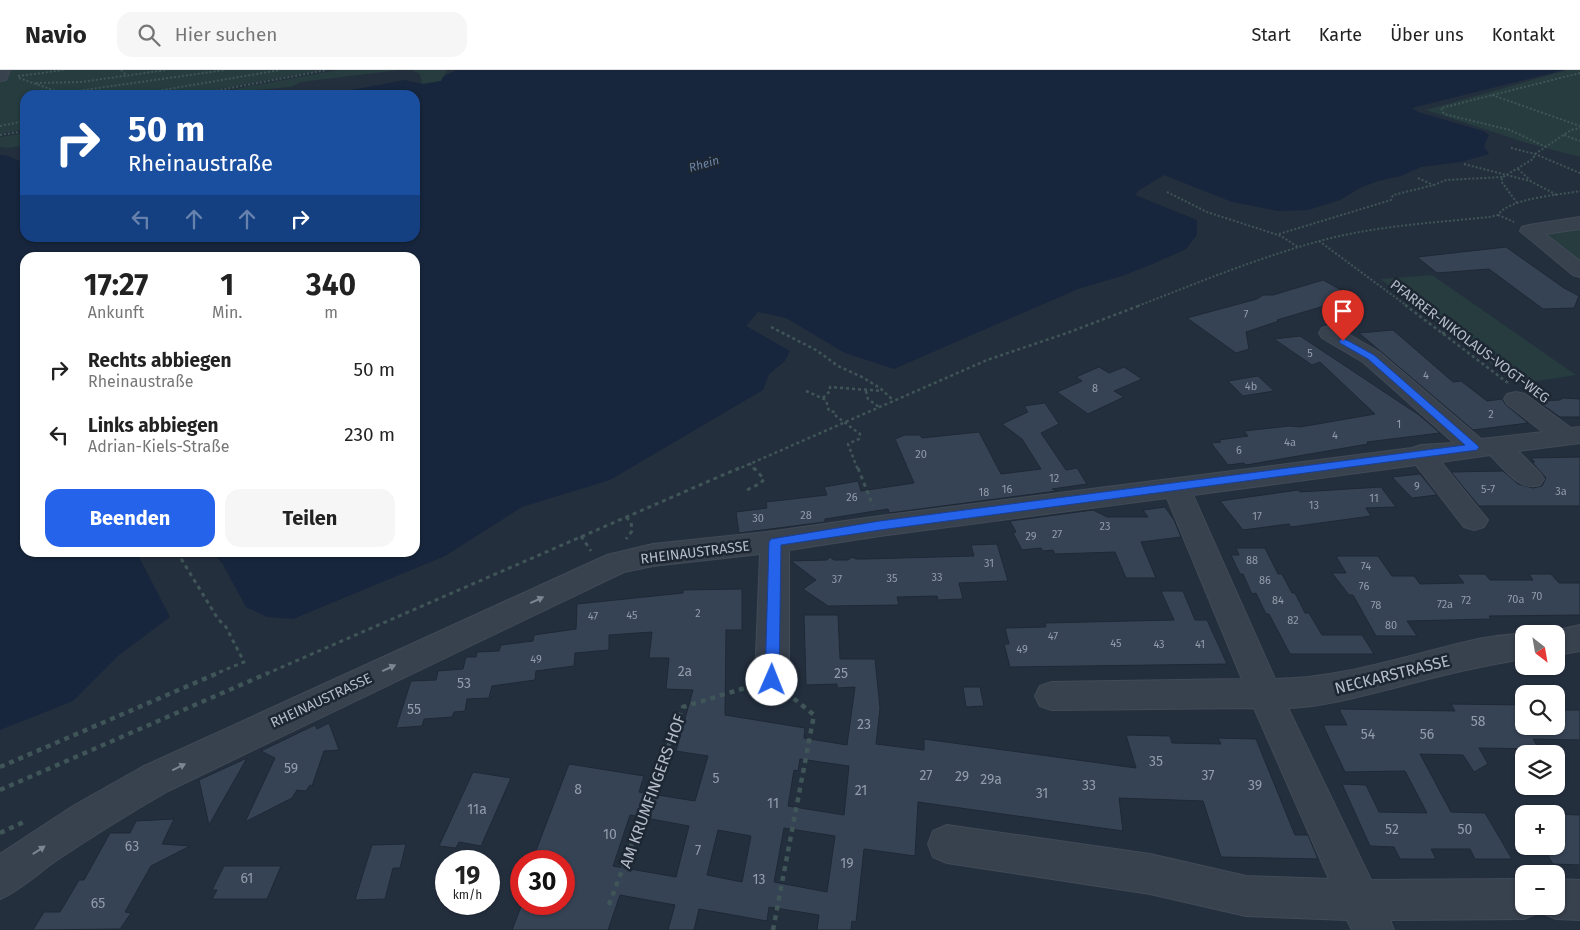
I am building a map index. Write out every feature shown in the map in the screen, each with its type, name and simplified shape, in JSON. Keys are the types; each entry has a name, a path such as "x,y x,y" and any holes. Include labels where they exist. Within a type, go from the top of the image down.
{"street":[{"path":"1580,223 1529,231 1580,271"},
{"path":"1330,333 1371,357 1484,446 1531,479"},
{"path":"1513,392 1573,436"},
{"name":"RHEINAUSTRASSE","path":"0,879 31,855 86,819 155,779 617,563 653,555 775,542 880,526 1421,454 1573,436"},
{"path":"1421,454 1474,520"},
{"path":"1176,487 1266,694 1366,915"},
{"path":"772,680 775,542"},
{"path":"1565,640 1580,638"},
{"name":"NECKARSTRASSE","path":"1052,696 1308,693 1353,684 1480,652 1515,647"},
{"path":"947,844 1150,874 1246,896 1366,915 1515,900"},
{"path":"1565,899 1580,900"}],"path":[{"path":"2,74 64,70"},
{"path":"121,70 126,76"},
{"path":"53,90 36,84 81,82 166,70"},
{"path":"91,90 225,70"},
{"path":"163,90 280,70"},
{"path":"221,90 327,70"},
{"path":"1546,147 1514,131 1444,114 1441,108 1580,73"},
{"path":"1491,95 1580,127"},
{"path":"0,126 20,122"},
{"path":"1279,234 1324,218 1339,216 1391,200 1393,195 1434,185 1446,180 1503,177 1533,159 1535,154 1571,130 1580,127"},
{"path":"0,136 20,132"},
{"path":"1564,135 1580,141"},
{"path":"1511,148 1535,154 1580,173"},
{"path":"1464,164 1536,183"},
{"path":"1518,169 1536,183 1558,195"},
{"path":"1503,177 1501,181 1517,203"},
{"path":"1418,178 1434,185"},
{"path":"1167,192 1191,205 1251,227 1279,234 1298,247"},
{"path":"0,790 988,360 1067,333 1252,262 1318,241 1396,226 1489,217 1498,215 1502,209 1517,203 1574,192 1580,193"},
{"name":"PFARRER-NIKOLAUS-VOGT-WEG","path":"1318,241 1442,333 1513,392"},
{"path":"771,327 816,350 838,366 862,377 894,401"},
{"path":"1442,333 1467,330"},
{"path":"823,398 824,394 830,391 830,387 882,391"},
{"path":"806,391 823,398 828,403 830,411 834,412 836,416 860,434 860,439 848,444 849,450 880,526"},
{"path":"866,391 868,399 879,407"},
{"path":"747,490 764,479 750,463"},
{"path":"581,536 587,546"},
{"path":"0,767 244,662 226,627 218,619 180,557"},
{"path":"772,680 814,715 774,930"},
{"name":"AM KRUMFINGERS HOF","path":"609,905 683,707 772,680"},
{"path":"0,833 34,818"}],"green space":[{"path":"0,70 323,70 216,90 20,90 20,130 0,134"},
{"path":"337,70 400,70 301,82 291,87 230,90"},
{"path":"412,70 447,70 441,81 443,98 422,84 420,74"},
{"path":"1567,70 1580,70 1580,157 1527,143 1426,110"},
{"path":"20,134 20,146 0,147 0,137"},
{"path":"1580,225 1580,268 1541,239 1546,231"},
{"path":"1432,275 1576,375 1517,384 1380,279"}],"water":[{"name":"Rhein","path":"456,70 1564,70 1412,108 1418,112 1483,131 1489,135 1484,146 1489,154 1461,162 1421,167 1401,176 1378,181 1360,188 1340,200 1308,210 1278,211 1232,202 1164,175 1138,191 1135,195 1197,220 1197,235 1186,249 1125,275 1078,289 894,369 845,353 786,318 758,312 746,326 790,351 785,361 769,374 763,390 610,480 522,507 445,556 293,619 267,617 246,607 222,563 217,557 420,557 420,252 20,252 20,557 139,557 170,617 119,655 73,701 0,730 0,155 20,161 20,242 420,242 420,90 351,90 405,80 422,84 441,81 443,77"}],"building":[{"path":"1506,247 1564,288 1579,296 1574,308 1543,309 1489,269 1437,273 1417,257"},
{"path":"1323,280 1354,297 1277,320 1279,321 1246,332 1249,349 1236,353 1187,318 1257,299 1263,295 1273,295"},
{"path":"1393,330 1453,382 1461,381 1487,401 1502,399 1506,405 1528,423 1473,430 1359,333"},
{"path":"1300,336 1419,415 1440,433 1367,442 1368,444 1246,465 1244,463 1228,465 1211,443 1248,436 1244,431 1289,426 1300,427 1375,414 1320,362 1312,365 1274,339"},
{"path":"1099,367 1109,373 1124,367 1142,379 1114,391 1124,397 1088,414 1057,392 1082,381 1076,377"},
{"path":"1258,376 1274,391 1243,396 1228,381"},
{"path":"1563,398 1580,399 1580,417 1560,417 1537,401 1560,400"},
{"path":"1045,403 1059,424 1041,433 1066,470 1077,468 1087,484 1052,489 1057,491 889,513 888,509 825,519 825,522 739,533 736,512 767,508 766,502 827,495 824,487 858,481 861,491 914,483 895,439 905,435 920,435 922,438 979,432 1001,474 1041,469 1022,439 1002,424 1028,412 1024,406"},
{"path":"1580,457 1580,506 1479,506 1451,472 1503,471 1518,484 1533,488 1542,486 1546,478 1532,462 1535,462 1531,458"},
{"path":"1420,474 1437,495 1412,498 1392,477"},
{"path":"1381,487 1396,507 1366,508 1371,516 1291,527 1289,524 1243,530 1220,501 1298,490 1300,492"},
{"path":"1165,507 1174,520 1181,537 1141,542 1156,578 1126,578 1115,552 1055,554 1053,550 1043,551 1041,548 1022,550 1013,533 1016,532 1010,521 1093,510 1107,517 1148,517 1143,510"},
{"path":"997,544 1008,581 959,583 963,599 938,600 937,596 897,597 899,605 828,606 803,589 816,580 791,561 827,560 830,557 834,560 848,560 852,557 864,559 974,556 971,545"},
{"path":"1236,548 1265,548 1278,574 1282,574 1292,593 1295,593 1305,613 1309,613 1322,635 1362,635 1374,654 1290,654 1256,593 1252,594 1243,574 1240,574 1231,555 1239,555"},
{"path":"1336,556 1378,556 1392,576 1414,576 1420,584 1464,583 1457,574 1485,574 1490,580 1533,580 1529,574 1551,574 1559,583 1580,583 1580,615 1489,616 1491,619 1407,621 1417,636 1376,636 1353,595 1349,595 1332,573 1346,573"},
{"path":"742,589 742,630 726,630 725,715 805,728 804,738 847,745 855,687 837,688 837,684 806,685 804,615 838,615 840,659 875,659 880,708 876,744 924,750 924,739 1136,768 1126,735 1170,736 1172,743 1221,744 1218,738 1256,739 1295,835 1308,835 1318,859 1221,857 1203,801 1119,798 1123,831 918,802 915,856 864,849 856,922 852,921 851,930 817,930 819,915 769,907 767,921 699,909 694,930 668,930 675,905 620,895 608,930 512,930 518,915 575,915 575,850 536,850 569,764 644,776 639,792 695,801 708,756 676,751 693,690 666,689 669,658 649,658 652,632 609,635 609,650 575,653 574,666 536,671 535,680 492,686 489,698 467,699 465,711 454,712 452,717 424,719 422,726 396,728 411,681 436,680 438,671 463,669 466,657 476,657 477,652 499,651 501,645 533,641 534,635 576,629 577,604 683,593 683,590","holes":["800,759 849,766 844,815 788,806 794,770 798,771","630,815 689,826 676,877 613,866","784,828 835,836 827,892 774,882","718,830 751,836 742,882 707,875"]},
{"path":"1161,591 1183,591 1195,620 1207,620 1227,664 1010,667 1004,644 1009,644 1005,628 1046,627 1045,623 1174,620"},
{"path":"963,687 980,687 984,706 966,707"},
{"path":"1451,704 1515,705 1515,735 1565,735 1565,710 1580,710 1580,740 1533,739 1537,745 1515,745 1515,749 1479,748 1488,764 1474,772 1463,755 1420,754 1451,812 1485,813 1512,859 1475,859 1470,849 1431,849 1436,859 1400,859 1394,847 1370,846 1342,784 1366,785 1379,812 1427,813 1405,771 1345,772 1323,725 1347,725 1339,709 1455,711"},
{"path":"329,723 339,750 324,751 312,786 310,785 306,791 297,790 292,798 245,822 275,758 261,751 315,725 317,729"},
{"path":"247,758 209,825 199,780"},
{"path":"473,772 511,778 481,846 459,842 456,848 439,846"},
{"path":"1565,814 1580,815 1580,865 1553,864 1548,855 1565,855"},
{"path":"174,819 162,844 190,846 151,866 125,912 131,913 120,929 33,930 44,912 60,912 79,880 84,880 110,833 130,833 136,821"},
{"path":"406,844 400,868 393,868 385,899 355,900 372,845"},
{"path":"224,866 281,866 267,899 212,899 217,890 212,890"}],"route":[{"path":"772,680 775,542 880,526 1474,447 1371,357 1343,341"}]}
